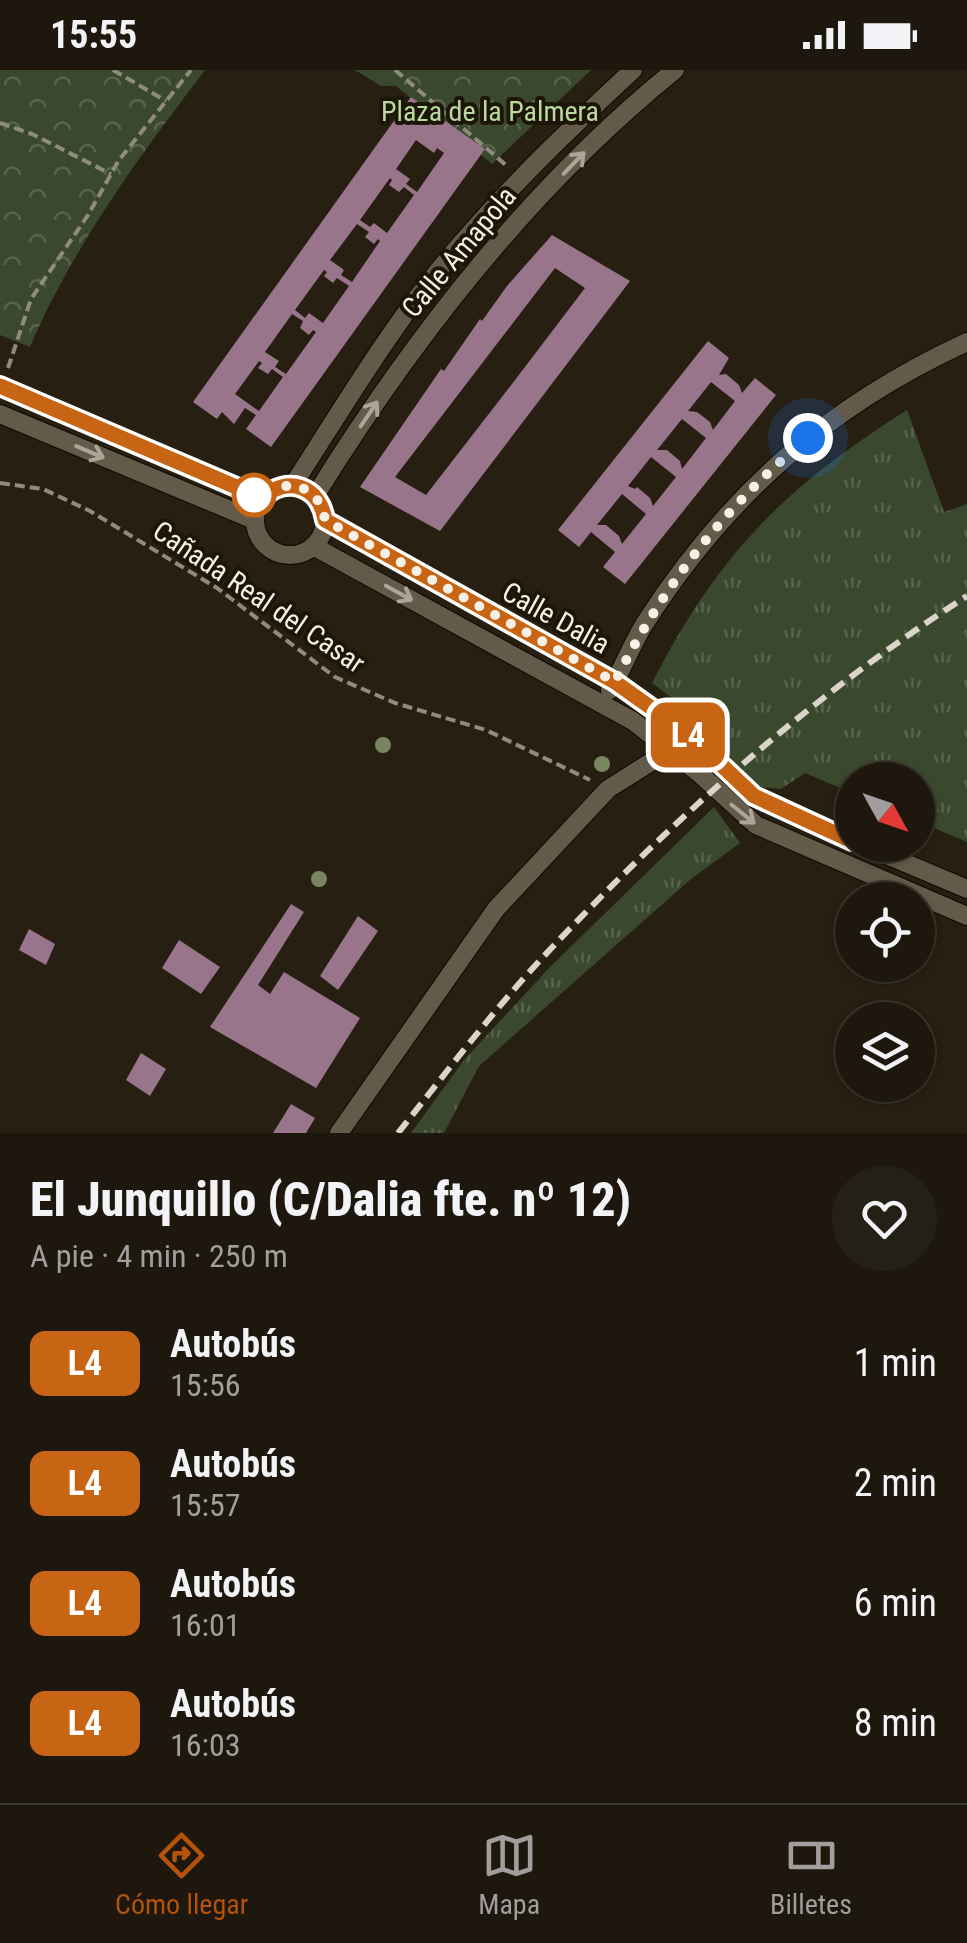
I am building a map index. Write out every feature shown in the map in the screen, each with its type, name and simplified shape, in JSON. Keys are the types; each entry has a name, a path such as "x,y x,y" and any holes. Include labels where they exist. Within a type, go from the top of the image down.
{"street":[{"name":"Calle Amapola","path":"293,485 377,353 463,240 633,70"},
{"name":"Calle Amapola","path":"316,496 399,369 484,258 579,158 675,70"},
{"path":"602,704 644,625 681,572 723,518 768,470 824,426 900,375 967,342"},
{"path":"1,387 262,498"},
{"path":"0,414 254,520"},
{"path":"293,485 316,496 325,520 323,532 313,546 293,555 274,552 259,538 254,520 262,498 279,486 293,485"},
{"name":"Calle Dalia","path":"325,520 615,682 692,737 754,796 835,832"},
{"name":"Calle Dalia","path":"313,546 634,721 756,826 967,916"},
{"path":"339,1133 496,909 608,788 692,737"},
{"path":"902,862 967,890"}],"path":[{"path":"112,70 166,101"},
{"path":"1,387 31,299 111,174 190,70"},
{"path":"396,70 522,178"},
{"path":"0,123 32,134 111,174"},
{"name":"Cañada Real del Casar","path":"0,483 43,488 90,511 217,588 334,678 395,703 486,730 608,788"}],"green space":[{"path":"0,70 205,70 87,238 30,347 0,335"},
{"name":"Plaza de la Palmera","path":"355,70 591,70 492,164 396,86 381,86"},
{"path":"907,410 944,512 967,504 967,842 935,828 935,762 835,762 835,786 805,773 781,789 759,787 745,777 704,722 652,683 703,596 730,560 790,496"},
{"path":"714,807 740,843 691,879 479,1066 444,1133 411,1133 464,1060 549,968"}],"building":[{"path":"411,97 485,149 271,447 246,429 256,415 245,408 234,424 222,412 217,419 193,402","holes":["416,140 434,153 437,148 444,153 417,192 406,184 410,179 396,169","390,178 389,185 399,192 404,187 414,195 387,233 374,223 370,227 360,220","357,224 369,232 365,237 374,244 380,241 352,282 341,275 344,270 330,260","324,270 324,276 333,283 337,278 349,286 323,323 309,313 305,318 295,310","292,314 303,321 300,328 309,335 313,330 316,332 286,374 275,367 279,361 265,352","259,361 262,363 258,368 268,374 272,369 283,377 259,411 235,394"]},
{"path":"552,235 630,281 440,531 360,487 441,369 444,371 507,286","holes":["555,268 585,288 426,495 395,477"]},
{"path":"708,341 729,358 719,375 726,374 742,393 755,378 776,395 625,584 603,567 615,552 591,532 579,547 558,530","holes":["711,382 735,401 713,430 710,422 697,412 688,411","682,419 706,438 682,469 680,461 667,450 657,450","651,457 676,477 653,506 637,487 628,486","622,494 646,514 622,544 606,525 597,525"]},
{"path":"291,904 304,912 258,985 270,994 284,972 360,1018 316,1088 210,1027"},
{"path":"358,916 378,931 338,990 320,976"},
{"path":"29,929 55,944 46,965 19,950"},
{"path":"179,940 220,967 201,994 162,968"},
{"path":"141,1053 166,1069 150,1096 126,1080"},
{"path":"291,1104 315,1118 306,1133 273,1133"}],"railway":[{"path":"398,1133 525,977 641,857 798,718 967,596"}],"bus line":[{"name":"L4","path":"0,386 262,498 279,486 290,484 308,490 321,504 325,520 615,682 692,737 754,796 835,834"}],"route":[{"path":"254,495 262,498 279,486 290,484 308,490 321,504 325,520 615,682 644,625 723,518 768,470 808,438"}]}
